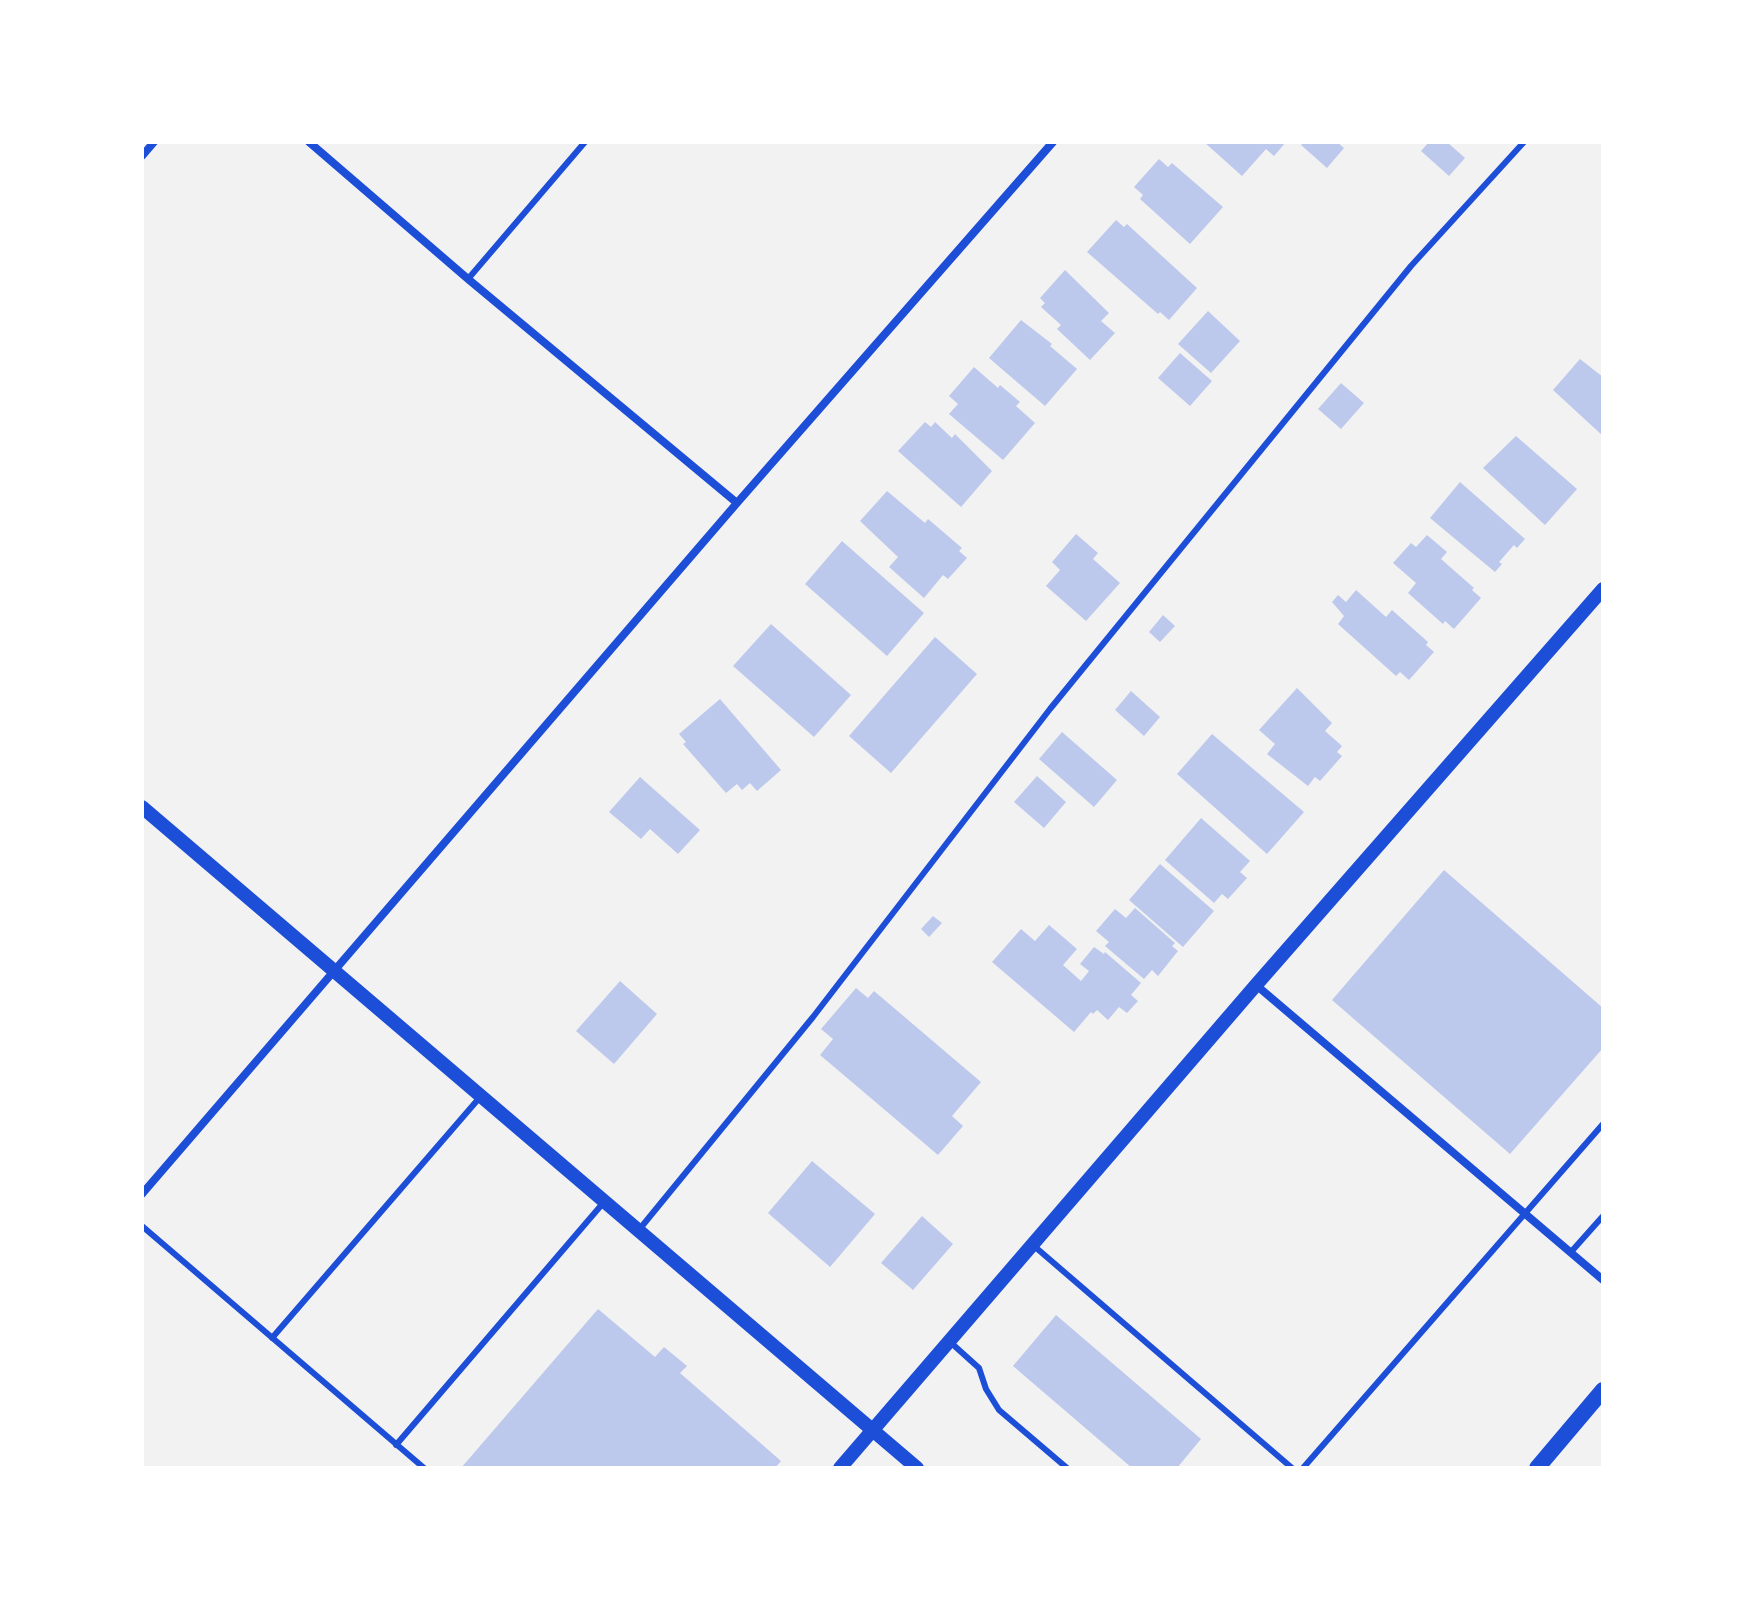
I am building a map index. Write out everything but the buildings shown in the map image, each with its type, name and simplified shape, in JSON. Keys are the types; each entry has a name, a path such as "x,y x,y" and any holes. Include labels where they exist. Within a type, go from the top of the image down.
{"main road":[{"path":"1537,1468 1603,1390"}],"street":[{"path":"142,156 154,142"},
{"path":"309,142 737,503"},
{"path":"142,1194 737,503 1053,142"},
{"path":"840,1468 1256,985 1603,589"},
{"path":"142,807 917,1468"},
{"path":"1256,985 1603,1280"}],"lane":[{"path":"468,279 585,142"},
{"path":"638,1231 813,1017 1050,709 1411,266 1524,142"},
{"path":"272,1338 481,1096"},
{"path":"1303,1468 1603,1124"},
{"path":"396,1445 604,1202"},
{"path":"1571,1252 1603,1216"},
{"path":"142,1226 424,1468"},
{"path":"1032,1244 1292,1468"},
{"path":"949,1341 979,1368 986,1389 999,1410 1067,1468"}]}
